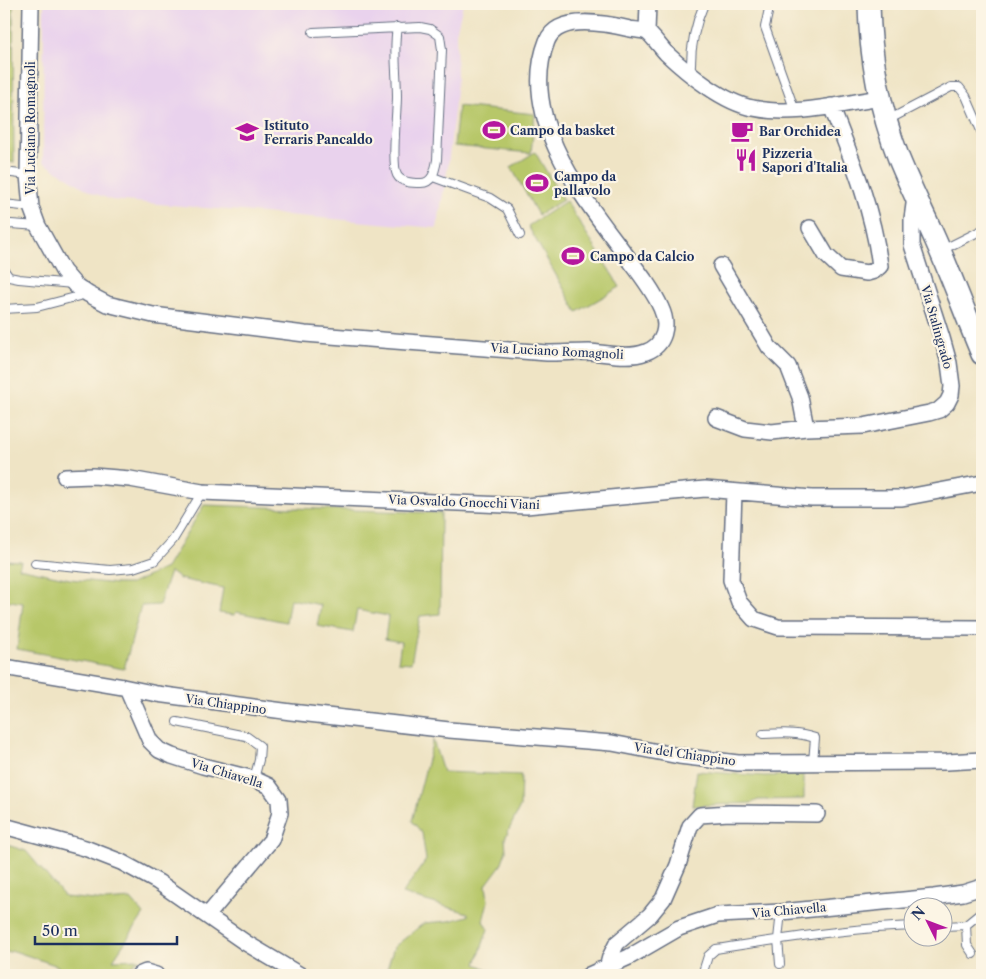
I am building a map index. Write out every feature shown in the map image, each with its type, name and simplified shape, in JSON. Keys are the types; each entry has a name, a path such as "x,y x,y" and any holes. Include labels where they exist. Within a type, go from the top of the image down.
{"street":[{"name":"Via Luciano Romagnoli","path":"31,4 28,175 30,208 63,271 75,285 88,294 107,304 153,315 305,334 547,353 588,352 634,355 654,348 663,337 666,327 662,309 638,272 608,232 558,154 542,106 539,84 548,40 554,31 566,24 600,23 647,32"},
{"path":"648,4 647,32 665,52 718,93 741,105 759,109 795,111 880,98"},
{"name":"Via Stalingrado","path":"869,4 869,37 886,121 915,197 940,251 982,354"},
{"path":"810,228 826,255 841,269 867,273 874,271 880,266 876,240 864,195 831,106"},
{"name":"Via Stalingrado","path":"716,418 745,429 772,432 806,428 864,426 929,413 939,410 946,403 952,386 945,349 912,245 912,219 915,197"},
{"path":"721,266 770,347 788,366 800,397 806,428"},
{"name":"Via Osvaldo Gnocchi Viani","path":"65,477 93,476 130,479 202,492 526,506 705,489 812,498 902,498 982,483"},
{"path":"734,492 731,580 739,602 754,619 778,627 982,628"},
{"name":"Via Chiappino","path":"4,667 157,694 281,711 449,730"},
{"name":"Via Chiavella","path":"128,688 150,741 159,750 203,766 254,779 269,786 279,800 280,813 271,840 207,916"},
{"name":"Via del Chiappino","path":"449,730 612,743 679,756 738,763 947,762 982,760"},
{"path":"607,968 617,943 650,915 664,899 678,865 690,826 700,815 729,813 817,814"},
{"path":"4,826 86,848 121,862 158,882 246,943 300,975"},
{"name":"Via Chiavella","path":"589,975 607,968 664,936 718,915 781,912 934,897 963,893 982,887"},
{"path":"139,975 146,972 156,975"}],"lane":[{"path":"691,73 690,51 696,22 704,4"},
{"path":"770,4 765,27 768,40 795,111"},
{"path":"313,32 397,27 420,27 430,28 440,36 442,50 437,160 433,176 425,183 402,180 397,174 395,163 397,96 395,41 397,27"},
{"path":"886,121 951,88 959,87 966,96 982,133"},
{"path":"4,172 28,175"},
{"path":"433,176 490,198 507,208 520,235"},
{"path":"4,204 30,208"},
{"path":"4,227 12,224 38,226"},
{"path":"940,251 982,230"},
{"path":"4,270 9,277 19,280 75,285"},
{"path":"4,309 37,307 88,294"},
{"path":"35,563 110,570 133,568 154,562 173,540 202,492"},
{"path":"177,722 246,736 260,746 259,760 254,779"},
{"path":"763,734 795,733 816,738 813,762"},
{"path":"780,964 778,939 781,912"},
{"path":"954,925 966,924 982,912"},
{"path":"966,924 967,945 973,954"},
{"path":"702,975 708,956 716,949 778,939 879,927 904,926"}],"shaded area":[{"name":"Istituto Ferraris Pancaldo","path":"44,4 463,4 456,33 457,77 448,166 437,228 112,200 91,192 43,162"}],"green space":[{"path":"4,4 13,4 14,163 4,160"},
{"name":"Campo da basket","path":"458,106 535,114 531,153 454,146"},
{"name":"Campo da pallavolo","path":"535,152 563,200 538,215 511,167"},
{"name":"Campo da Calcio","path":"566,201 620,287 577,312 528,226"},
{"path":"204,505 441,513 440,614 420,616 411,663 398,662 401,642 385,639 388,616 357,610 353,632 317,626 321,605 290,599 286,622 236,612 234,615 219,613 223,588 180,579 170,572 159,605 141,606 124,669 17,649 23,603 4,600 4,560 21,561 19,568 70,579 131,584 166,568"},
{"path":"433,740 443,772 521,775 520,807 505,838 506,851 501,865 486,885 488,901 483,921 488,929 476,964 501,975 385,975 394,947 424,923 449,921 468,916 468,913 402,894 426,860 422,833 412,821"},
{"path":"697,771 764,776 804,775 804,799 758,800 751,803 692,806"},
{"path":"4,844 26,851 65,897 105,901 131,899 144,914 113,960 139,959 121,975 56,975 58,966 14,951 4,953"}],"place":[{"name":"Campo da basket","path":"494,130"},
{"name":"Bar Orchidea","path":"742,131"},
{"name":"Istituto Ferraris Pancaldo","path":"247,132"},
{"name":"Pizzeria Sapori d'Italia","path":"746,160"},
{"name":"Campo da pallavolo","path":"537,183"},
{"name":"Campo da Calcio","path":"573,256"}]}
